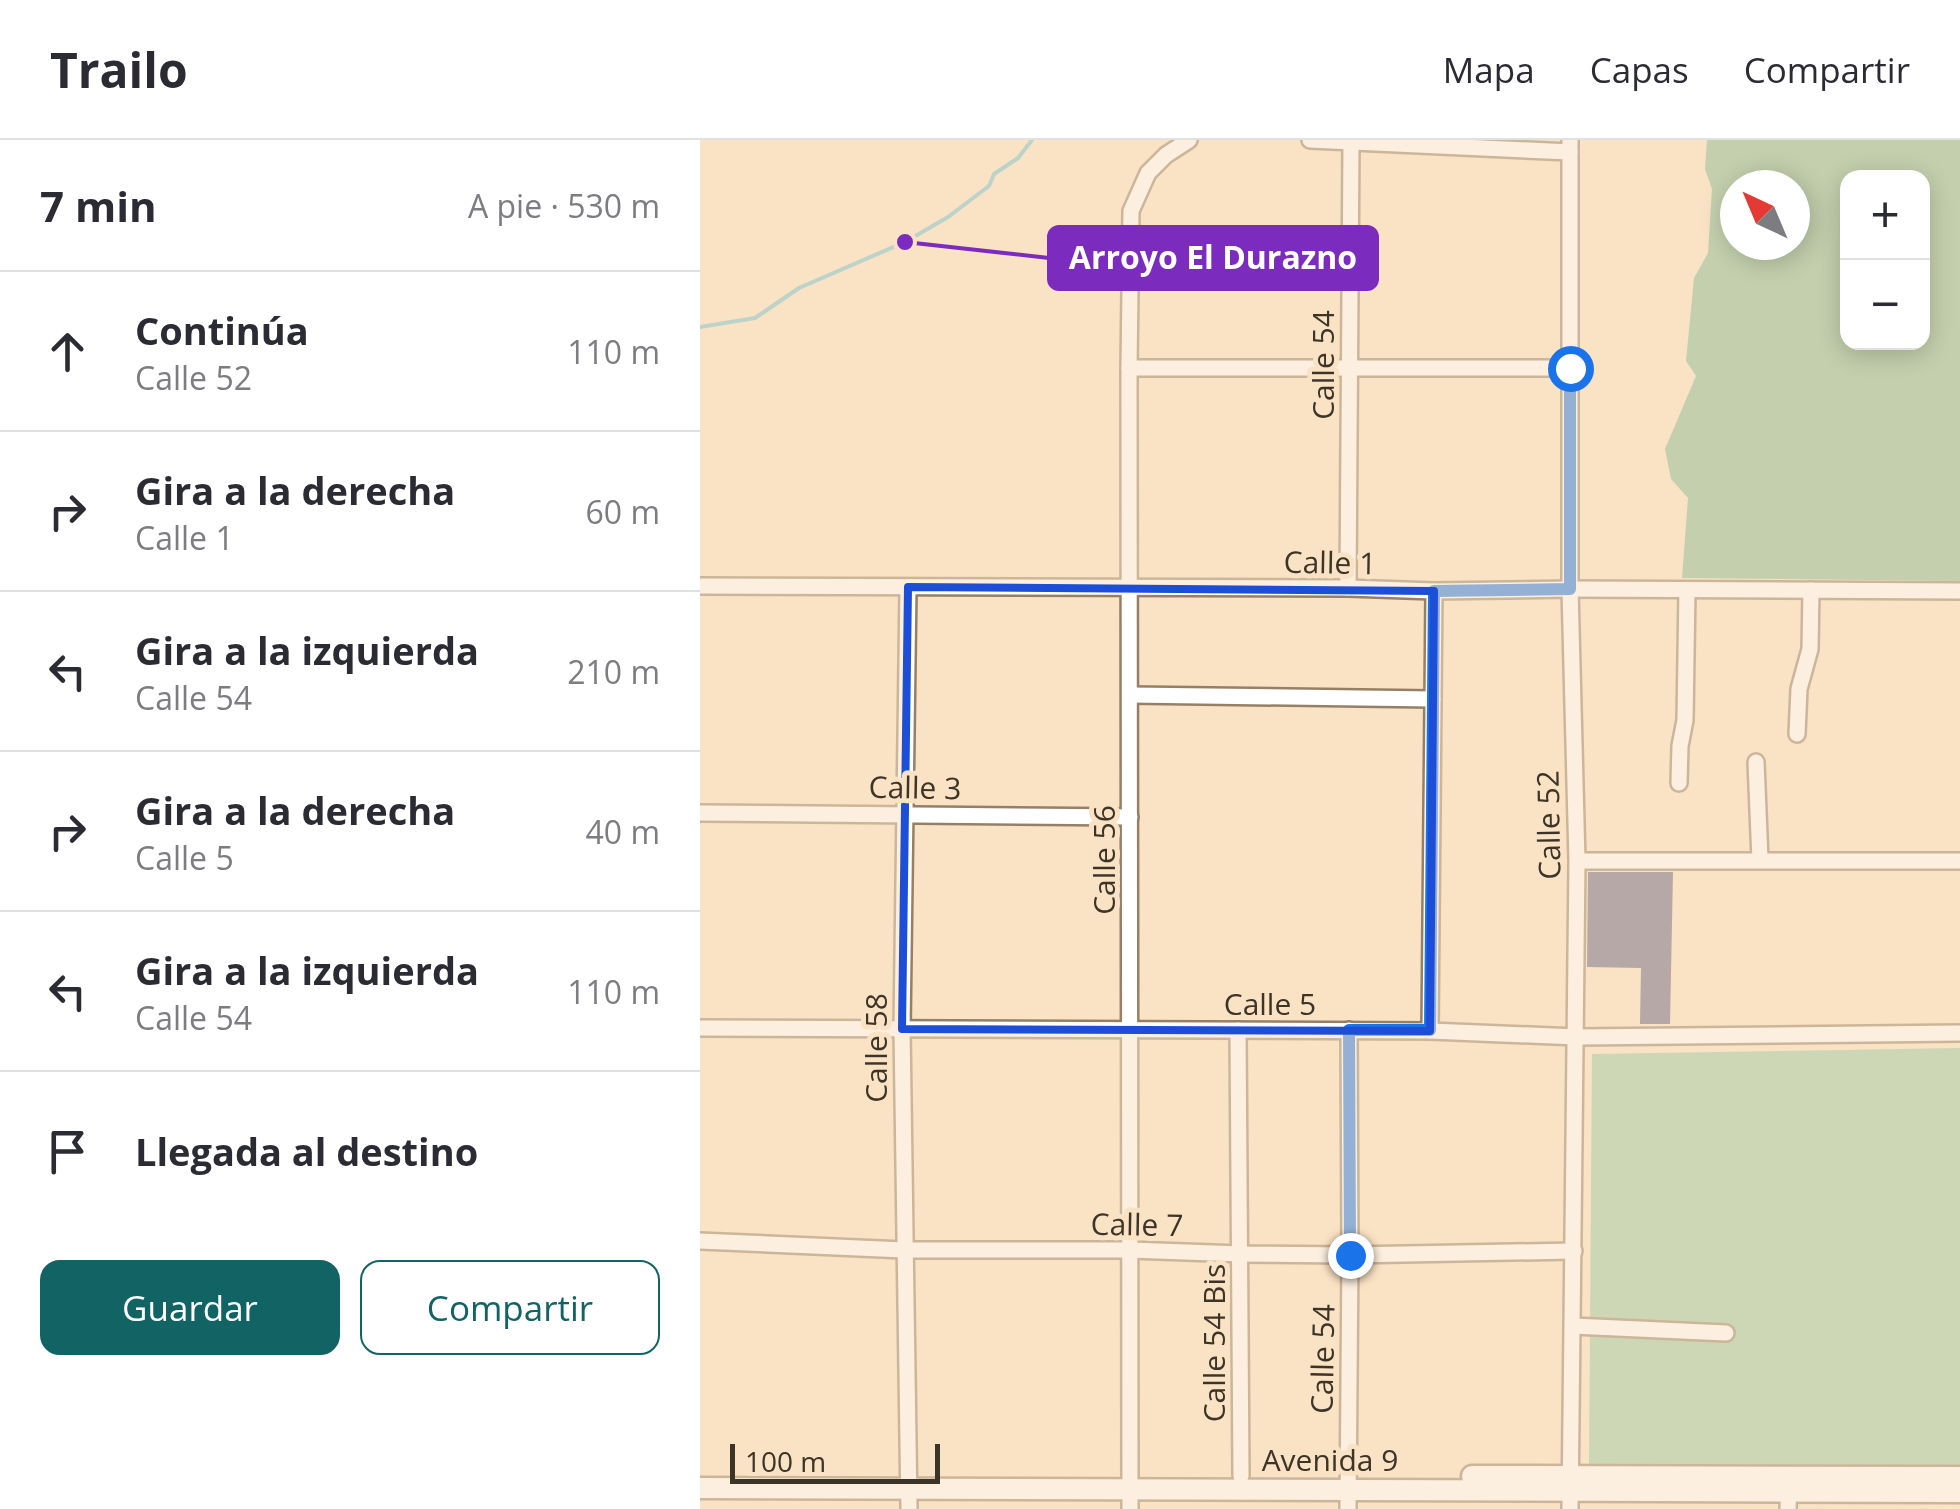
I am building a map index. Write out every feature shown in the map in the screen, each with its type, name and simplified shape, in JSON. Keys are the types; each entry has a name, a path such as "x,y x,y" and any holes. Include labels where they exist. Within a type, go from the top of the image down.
{"main road":[{"name":"Avenida 9","path":"700,1475 909,1491"},
{"name":"Avenida 9","path":"1130,1491 1241,1476 1348,1491"},
{"name":"Avenida 9","path":"1789,1492 1960,1477"},
{"name":"Avenida 9","path":"700,1488 1960,1492"}],"street":[{"name":"Calle 56","path":"1130,1491 1131,212 1148,173 1166,154 1189,140"},
{"path":"1310,140 1570,146"},
{"name":"Calle 54","path":"1348,588 1352,142"},
{"name":"Calle 52","path":"1570,146 1570,589 1577,860 1571,1492"},
{"path":"1129,368 1570,368"},
{"name":"Calle 1","path":"700,586 1960,591"},
{"name":"Calle 58","path":"908,587 902,1029 909,1491"},
{"path":"1679,783 1685,720 1687,590"},
{"path":"1797,734 1799,689 1810,649 1812,590"},
{"path":"1430,1030 1434,591"},
{"path":"1130,695 1433,699"},
{"path":"1756,762 1760,860"},
{"name":"Calle 3","path":"700,812 1130,816"},
{"path":"1577,860 1960,860"},
{"name":"Calle 5","path":"700,1028 1430,1030 1577,1036 1960,1033"},
{"name":"Calle 54 Bis","path":"1238,1030 1241,1476"},
{"name":"Calle 54","path":"1348,1491 1349,1030"},
{"name":"Calle 7","path":"700,1241 904,1250 1241,1254 1574,1251"},
{"path":"1572,1326 1726,1333"}],"highlighted area":[{"path":"908,587 1434,591 1430,1031 902,1029"}],"green space":[{"path":"1707,140 1960,140 1960,581 1682,578 1688,498 1671,479 1665,449 1696,376 1686,361 1694,278 1708,253 1712,189 1705,169"},
{"path":"1960,1048 1960,1466 1589,1464 1592,1054"}],"building":[{"path":"1588,872 1673,872 1670,1024 1640,1024 1641,968 1587,967"}],"waterway":[{"path":"700,327 755,318 799,288 905,242 948,217 989,186 994,174 1018,158 1032,140"}],"place":[{"name":"Arroyo El Durazno","path":"905,242"}],"route":[{"path":"1350,1255 1349,1030 1430,1030 1434,591 1570,589 1570,368"}]}
